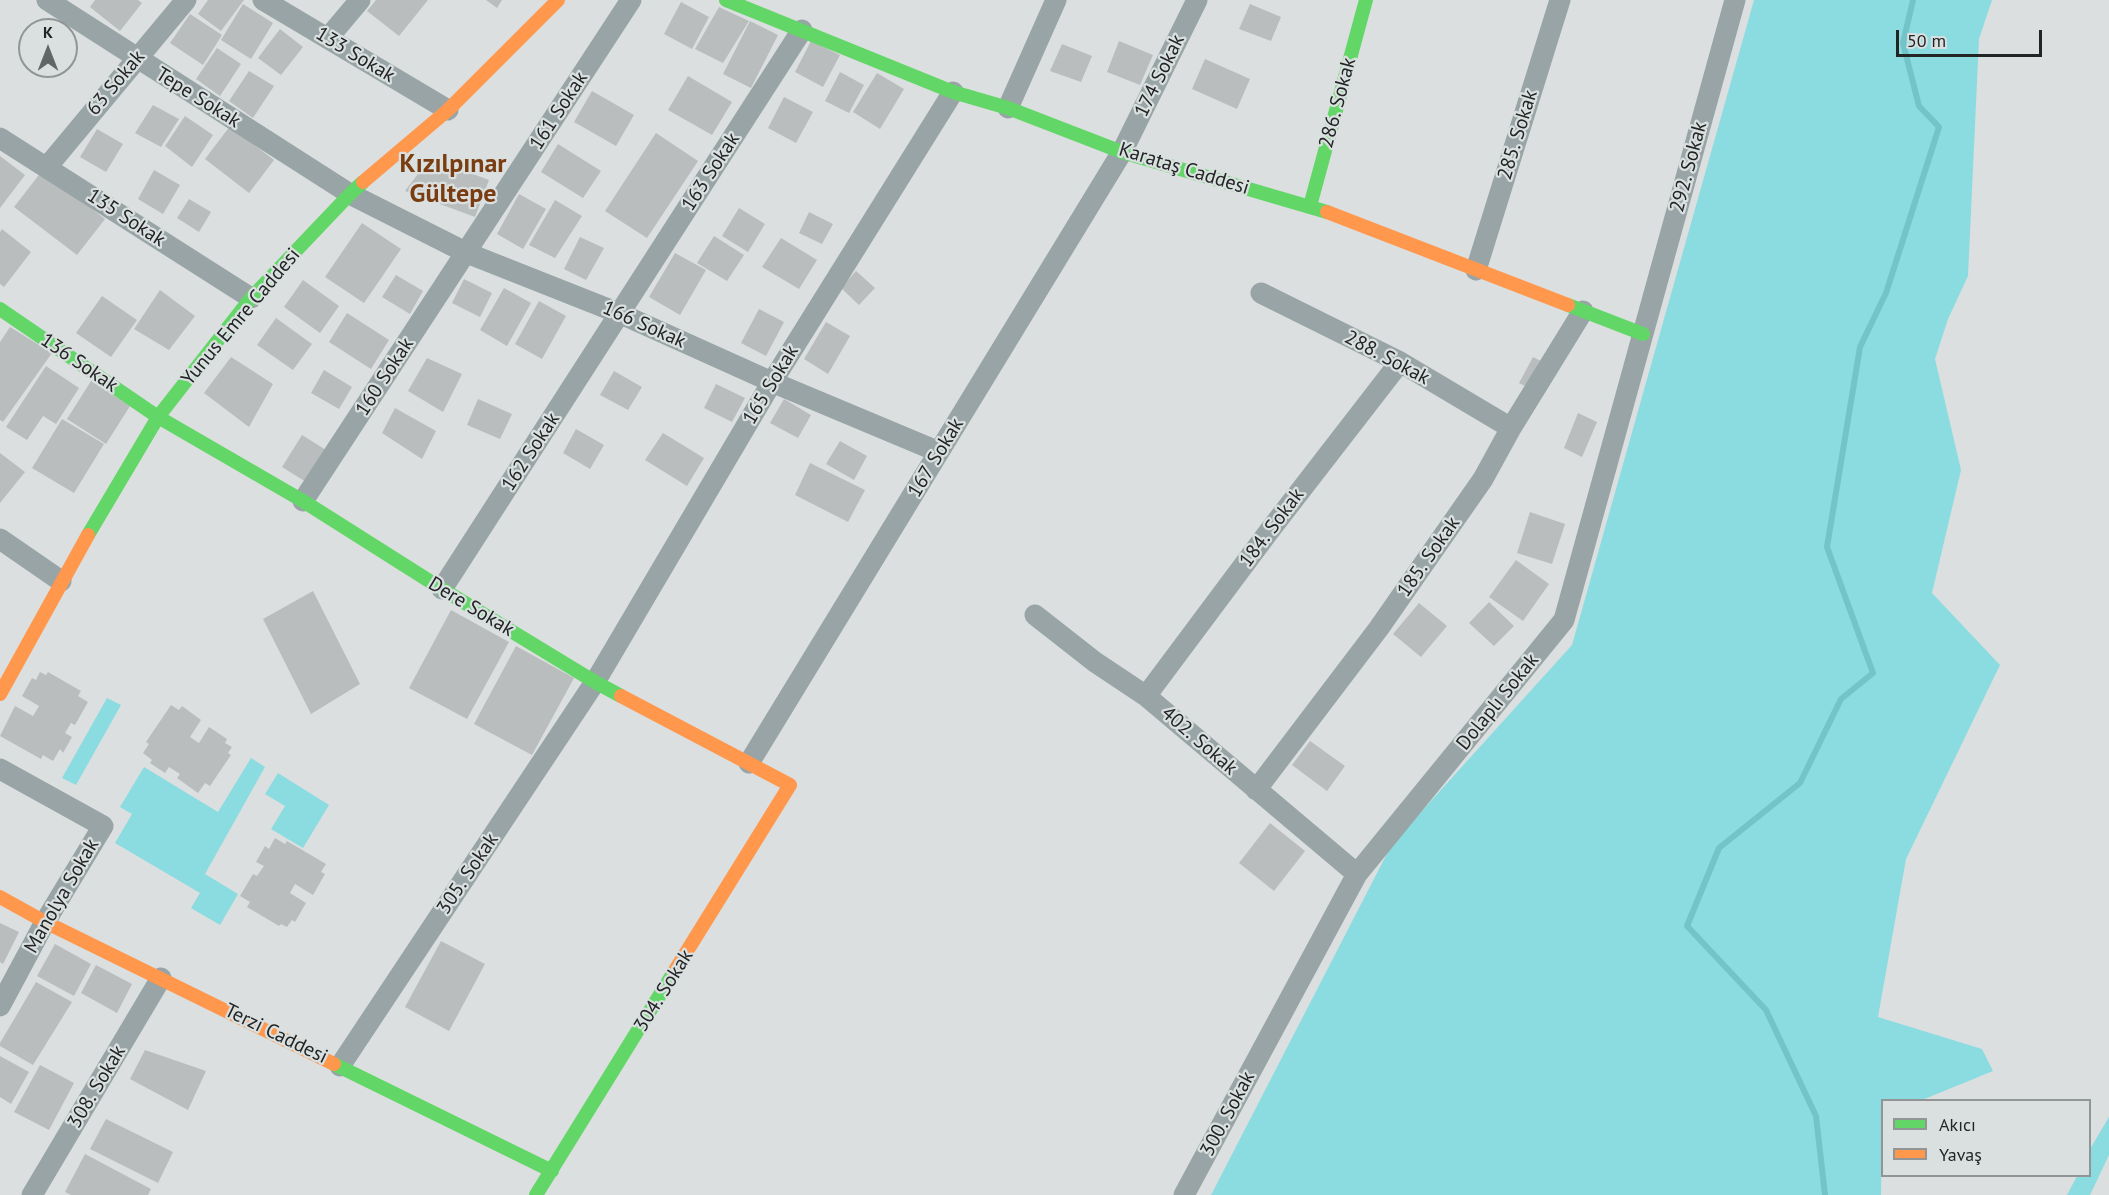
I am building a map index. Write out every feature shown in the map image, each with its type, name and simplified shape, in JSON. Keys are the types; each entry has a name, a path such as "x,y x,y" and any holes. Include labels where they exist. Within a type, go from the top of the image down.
{"street":[{"name":"Tepe Sokak","path":"47,0 350,194"},
{"name":"63 Sokak","path":"47,167 186,0"},
{"name":"133 Sokak","path":"263,0 448,110"},
{"path":"328,38 360,0"},
{"name":"Yunus Emre Caddesi","path":"0,694 61,581 158,417 251,298 350,194 448,110 558,0"},
{"name":"161 Sokak","path":"467,253 631,0"},
{"name":"Karataş Caddesi","path":"726,0 953,92 1008,108 1122,152 1310,206 1643,334"},
{"path":"1008,108 1056,0"},
{"name":"174 Sokak","path":"1122,152 1197,0"},
{"name":"286. Sokak","path":"1310,206 1366,0"},
{"name":"285. Sokak","path":"1476,270 1560,0"},
{"name":"292. Sokak","path":"1643,334 1735,0"},
{"name":"163 Sokak","path":"621,314 802,30"},
{"name":"165 Sokak","path":"595,682 772,382 953,92"},
{"name":"135 Sokak","path":"0,138 251,298"},
{"name":"167 Sokak","path":"749,764 1122,152"},
{"name":"166 Sokak","path":"350,194 467,253 621,314 772,382 939,452"},
{"name":"160 Sokak","path":"303,501 467,253"},
{"name":"288. Sokak","path":"1261,293 1400,362 1511,428"},
{"name":"136 Sokak","path":"0,309 158,417"},
{"name":"185. Sokak","path":"1256,790 1398,600 1483,479 1511,428 1583,311"},
{"name":"162 Sokak","path":"442,589 621,314"},
{"name":"Dolaplı Sokak","path":"1271,1032 1357,874 1564,620 1643,334"},
{"name":"184. Sokak","path":"1146,696 1400,362"},
{"name":"Dere Sokak","path":"158,417 303,501 595,682 790,785"},
{"path":"0,539 61,581"},
{"name":"402. Sokak","path":"1035,615 1095,662 1146,696 1357,874"},
{"name":"305. Sokak","path":"340,1066 595,682"},
{"name":"Manolya Sokak","path":"0,769 103,826 45,922 0,1006"},
{"name":"304. Sokak","path":"536,1195 790,785"},
{"name":"Terzi Caddesi","path":"0,897 45,922 552,1171"},
{"name":"308. Sokak","path":"32,1195 161,978"},
{"name":"300. Sokak","path":"1184,1195 1271,1032"}],"shaded area":[{"path":"1754,0 1992,0 1979,39 1968,276 1948,319 1935,359 1961,470 1932,593 2000,665 1906,859 1878,1017 1982,1049 1993,1071 1924,1099 1881,1099 1881,1195 1211,1195 1392,844 1572,645"},
{"path":"107,698 121,705 76,785 62,778"},
{"path":"251,758 265,767 205,874 238,894 220,925 191,908 200,893 115,843 132,814 120,807 144,767 218,812"},
{"path":"278,773 329,805 303,848 271,829 285,806 265,794"},
{"path":"2109,1117 2109,1155 2090,1195 2067,1195 2076,1177 2091,1177 2091,1147"}],"building":[{"path":"95,0 138,0 142,3 120,31 90,7"},
{"path":"208,0 244,0 221,31 198,14"},
{"path":"376,0 428,0 399,36 367,11"},
{"path":"486,0 502,0 497,8"},
{"path":"681,2 709,17 692,49 664,34"},
{"path":"243,4 273,23 251,59 221,40"},
{"path":"1250,4 1281,17 1271,41 1239,29"},
{"path":"719,7 749,21 723,63 695,49"},
{"path":"190,14 222,35 203,65 170,43"},
{"path":"750,21 778,35 751,88 723,74"},
{"path":"280,29 303,47 281,75 258,58"},
{"path":"811,41 840,55 823,87 795,72"},
{"path":"1119,41 1153,55 1140,85 1107,72"},
{"path":"1062,44 1092,56 1081,82 1050,71"},
{"path":"217,48 241,64 220,96 196,79"},
{"path":"1205,59 1250,79 1237,109 1192,89"},
{"path":"249,71 274,86 253,118 229,101"},
{"path":"840,72 864,85 849,113 825,101"},
{"path":"877,73 904,89 880,129 853,112"},
{"path":"688,76 732,102 712,135 668,110"},
{"path":"592,91 634,115 616,146 574,122"},
{"path":"784,97 813,112 796,143 768,128"},
{"path":"153,105 179,119 161,147 135,133"},
{"path":"185,116 213,135 192,167 165,146"},
{"path":"230,126 274,160 249,193 205,159"},
{"path":"97,129 123,144 106,172 80,157"},
{"path":"656,133 698,161 647,238 605,211"},
{"path":"558,144 601,171 583,198 541,172"},
{"path":"0,156 25,175 0,208"},
{"path":"430,158 489,180 475,217 405,191"},
{"path":"154,170 180,185 163,214 138,199"},
{"path":"42,171 105,219 77,255 14,207"},
{"path":"519,194 546,209 523,249 497,234"},
{"path":"189,199 211,212 199,232 177,218"},
{"path":"555,200 582,216 555,258 529,245"},
{"path":"739,208 765,224 748,252 722,236"},
{"path":"809,212 833,224 822,244 799,233"},
{"path":"362,223 401,249 364,303 325,277"},
{"path":"2,229 31,252 4,287 0,284 0,232"},
{"path":"714,236 744,255 727,281 697,263"},
{"path":"580,237 604,248 586,280 564,269"},
{"path":"781,238 817,260 799,289 762,267"},
{"path":"675,253 706,270 680,315 649,297"},
{"path":"856,271 875,288 859,305 841,288"},
{"path":"396,275 423,291 410,314 382,297"},
{"path":"464,279 492,293 480,317 452,303"},
{"path":"303,280 339,306 320,333 284,307"},
{"path":"504,288 531,303 507,346 480,330"},
{"path":"160,290 195,316 169,350 134,329"},
{"path":"102,296 137,320 111,357 76,333"},
{"path":"539,301 566,316 542,359 515,344"},
{"path":"759,309 784,322 766,356 741,343"},
{"path":"347,313 389,340 371,369 329,342"},
{"path":"276,318 312,344 293,370 257,345"},
{"path":"826,322 850,336 828,374 804,359"},
{"path":"10,327 52,353 3,422 0,420 0,342"},
{"path":"231,357 273,384 249,427 204,393"},
{"path":"1533,357 1545,363 1531,389 1519,383"},
{"path":"427,358 462,374 443,412 408,391"},
{"path":"46,366 79,388 56,424 43,416 27,440 6,427"},
{"path":"324,370 352,387 339,409 311,393"},
{"path":"614,371 642,387 628,410 600,395"},
{"path":"91,381 130,406 106,444 67,419"},
{"path":"716,384 745,398 732,422 704,408"},
{"path":"478,399 512,414 500,439 467,425"},
{"path":"784,399 811,415 798,438 770,423"},
{"path":"395,408 436,431 422,459 382,433"},
{"path":"1578,413 1597,422 1582,457 1564,448"},
{"path":"62,419 104,444 74,493 32,468"},
{"path":"576,429 604,445 590,469 563,453"},
{"path":"663,433 704,458 687,486 645,460"},
{"path":"302,435 326,450 306,482 282,467"},
{"path":"840,441 867,456 854,480 826,464"},
{"path":"0,453 25,472 0,503"},
{"path":"810,463 865,490 848,522 795,495"},
{"path":"1530,512 1565,524 1552,564 1517,553"},
{"path":"1516,560 1549,584 1523,621 1489,597"},
{"path":"313,591 360,684 311,714 263,619"},
{"path":"1489,602 1514,626 1494,646 1469,623"},
{"path":"1419,603 1447,626 1421,657 1393,634"},
{"path":"451,610 509,642 467,719 409,688"},
{"path":"516,646 574,678 532,755 474,724"},
{"path":"40,672 46,675 48,672 81,691 78,696 88,702 75,725 71,723 65,733 72,737 63,753 60,749 53,761 43,755 41,759 0,736 15,706 33,716 39,706 22,696 32,678 36,680"},
{"path":"171,705 179,710 182,706 201,720 190,737 199,743 209,727 227,739 225,743 232,747 228,753 231,755 210,786 205,783 198,793 177,778 180,774 169,767 165,773 150,763 152,760 143,753 149,744 146,742"},
{"path":"1310,741 1345,766 1327,791 1292,765"},
{"path":"1270,823 1305,851 1274,891 1239,863"},
{"path":"275,838 285,844 287,841 326,864 321,872 325,874 313,895 295,884 290,893 306,903 295,922 292,920 287,927 281,924 279,926 247,907 250,902 240,896 253,874 257,876 264,866 256,862 265,846 269,849"},
{"path":"0,923 19,932 3,964 0,962"},
{"path":"441,941 485,964 449,1031 405,1007"},
{"path":"55,944 91,964 74,996 37,976"},
{"path":"96,965 132,984 117,1013 81,993"},
{"path":"36,982 72,1002 33,1065 0,1046 0,1043"},
{"path":"145,1050 206,1071 188,1110 130,1079"},
{"path":"0,1056 29,1072 11,1104 0,1097"},
{"path":"40,1065 74,1083 49,1130 14,1112"},
{"path":"106,1119 173,1152 158,1183 90,1149"},
{"path":"85,1154 151,1189 148,1195 71,1195 65,1192"}],"waterway":[{"path":"1825,1195 1816,1116 1766,1010 1687,926 1719,848 1800,783 1841,699 1873,673 1827,547 1860,347 1886,293 1939,127 1919,106 1903,43 1913,0"}],"traffic: fast":[{"path":"726,0 953,92 1008,108 1122,152 1327,212"},
{"path":"1310,206 1366,0"},
{"path":"88,535 158,417 251,298 363,182"},
{"path":"1568,305 1643,334"},
{"path":"0,309 158,417 303,501 442,589 621,696"},
{"path":"536,1195 674,972"},
{"path":"334,1064 552,1171"}],"traffic: slow":[{"path":"363,182 448,110 558,0"},
{"path":"1327,212 1568,305"},
{"path":"0,694 88,535"},
{"path":"621,696 790,785 674,972"},
{"path":"0,897 45,922 334,1064"}],"district":[{"name":"Kızılpınar Gültepe","path":"453,180"}]}
